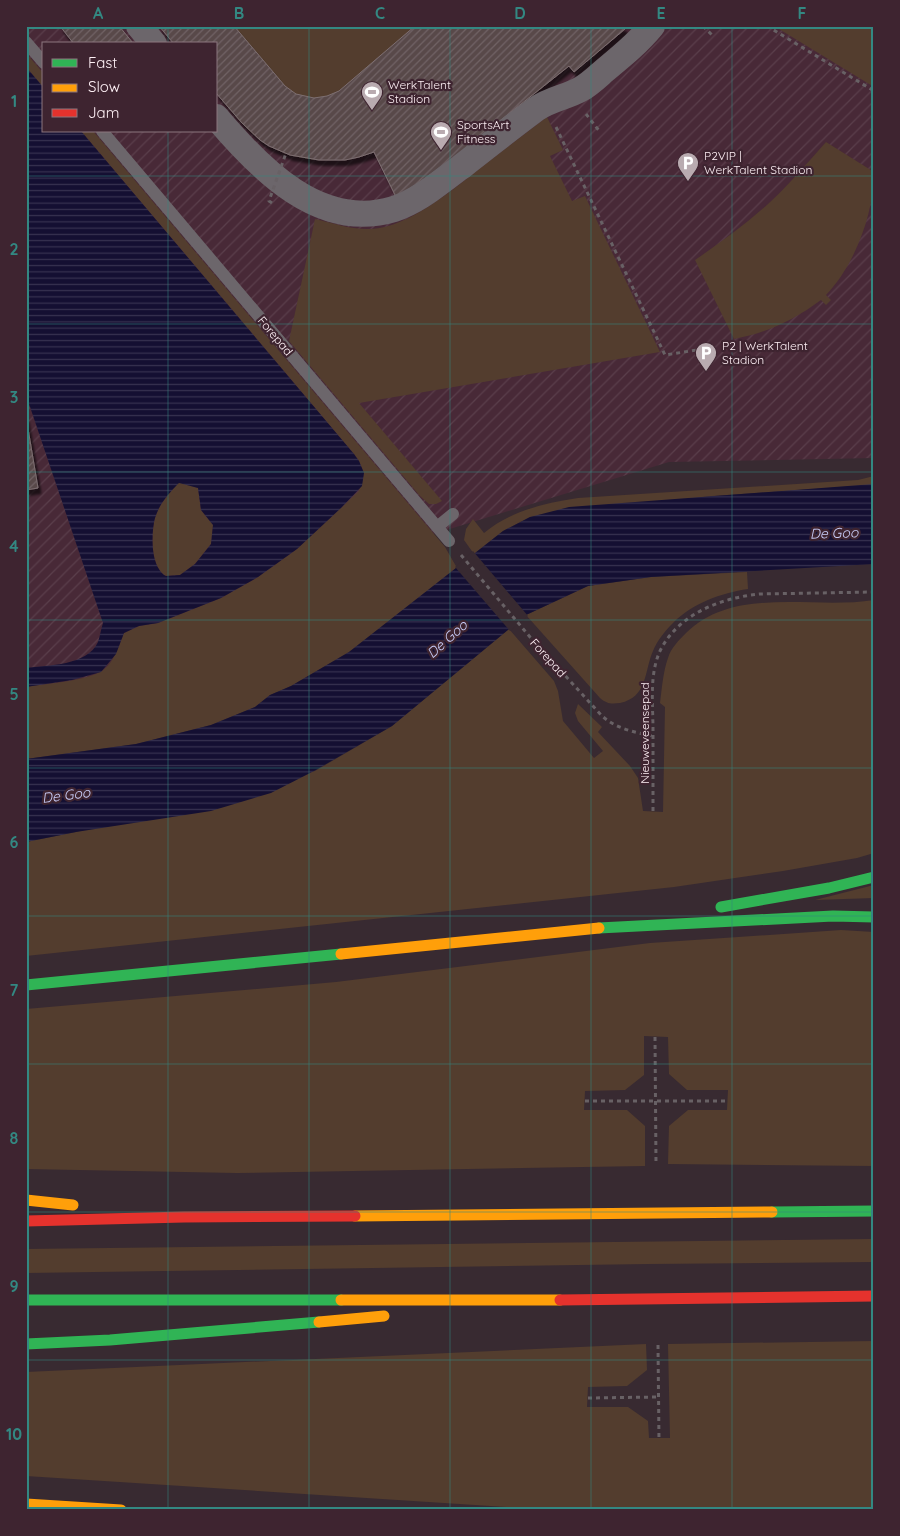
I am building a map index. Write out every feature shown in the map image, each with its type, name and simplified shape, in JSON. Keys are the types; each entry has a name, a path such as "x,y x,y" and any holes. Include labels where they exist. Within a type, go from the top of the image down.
{"highway":[{"path":"712,909 829,888 874,877"},
{"path":"616,926 693,912"},
{"path":"26,985 616,926 833,916 874,917"},
{"path":"26,1200 184,1217"},
{"path":"26,1221 184,1217 874,1211"},
{"path":"26,1300 558,1300 874,1296"},
{"path":"432,1312 558,1300"},
{"path":"26,1344 110,1340 393,1315"},
{"path":"26,1504 121,1510"}],"street":[{"path":"139,26 152,42"},
{"path":"218,119 258,163 286,186 335,211 357,214 377,213 395,209 426,192 545,103 578,91 586,86 637,43 652,26"}],"lane":[{"path":"26,42 42,61"},
{"name":"Forepad","path":"103,132 449,541"},
{"path":"437,527 453,514"}],"path":[{"path":"703,26 712,35"},
{"path":"767,26 874,91"},
{"path":"545,103 665,355 703,349"},
{"path":"272,203 269,201 286,153"},
{"name":"Forepad","path":"461,555 522,628 606,720 624,730 653,736"},
{"name":"Nieuweveensepad","path":"653,811 653,681 659,653 672,633 693,615 724,600 749,595 874,592"},
{"path":"655,1036 656,1165"},
{"path":"585,1101 726,1101"},
{"path":"658,1345 659,1441"},
{"path":"588,1398 658,1397"}],"shaded area":[{"path":"26,26 874,26 874,458 669,462 430,535 26,706"},
{"name":"WerkTalent Stadion","path":"159,26 623,26 625,29 574,72 569,66 521,105 396,197 374,152 345,159 315,160 300,158 286,153 259,139 218,95 218,42 172,42"},
{"path":"774,26 874,26 874,87"},
{"path":"26,53 42,72 42,86 26,67"},
{"path":"547,117 563,150 550,156 572,201 585,196 660,352 359,403 442,501 436,504 429,504 420,496 289,341 315,219 364,229 386,227 401,222 445,196"},
{"path":"82,132 94,132 445,547 457,568 349,652 291,686 270,695 255,707 211,725 136,744 26,759 26,687 74,680 100,672 109,665 124,633 139,626 158,623 221,598 258,577 297,549 359,491 364,473 354,454"},
{"path":"826,142 874,172 871,204 854,254 846,269 826,295 831,300 826,305 821,300 801,314 780,325 734,339 695,260 732,234 768,204 791,182"},
{"path":"874,476 874,484 872,485 712,496 530,517 503,531 474,554 464,540 466,529 473,519 484,533 505,519 528,509 578,498 858,480"},
{"path":"179,482 198,488 201,510 213,525 211,544 195,564 180,575 166,576 161,572 154,558 154,524 162,503"},
{"path":"747,572 748,589 708,600 689,610 673,623 655,647 640,689 629,700 620,703 609,703 600,698 526,615 588,586 651,577"},
{"path":"874,600 874,853 857,858 783,871 674,887 26,956 26,842 76,832 315,771 392,726 509,629 554,681 558,691 563,721 594,758 603,751 578,721 575,713 578,704 602,727 598,732 630,766 638,778 643,811 663,812 665,707 660,703 662,686 669,654 686,633 706,618 727,609 751,604"},
{"path":"874,885 874,898 815,900"},
{"path":"841,930 874,932 874,1166 668,1164 669,1126 688,1110 727,1110 728,1090 687,1090 669,1074 668,1037 644,1036 644,1075 625,1090 585,1091 584,1110 627,1110 645,1126 645,1166 237,1173 26,1169 26,1009 336,982 650,943"},
{"path":"874,1239 874,1262 26,1273 26,1249"},
{"path":"874,1341 874,1510 553,1510 26,1476 26,1372 646,1344 647,1370 627,1386 588,1387 587,1407 628,1407 648,1421 649,1438 670,1438 668,1344"}],"water":[{"path":"26,67 42,86 42,132 82,132 354,454 364,473 362,486 341,508 297,549 258,577 221,598 158,623 139,626 124,633 116,654 101,672 72,680 26,687 26,668 66,663 85,656 93,650 98,642 103,623 26,395","holes":["179,483 198,488 201,510 213,525 211,544 195,564 180,575 166,576 157,565 153,549 155,518 159,508"]},
{"name":"De Goo","path":"874,484 874,564 651,577 588,586 526,615 392,726 314,771 271,793 211,811 76,832 26,842 26,759 136,744 211,725 255,707 270,695 291,686 349,652 503,531 530,517 569,507"}],"pier":[{"path":"473,551 528,616 510,631 455,567"}],"building":[{"path":"60,26 119,26 132,42 72,42"},
{"name":"WerkTalent Stadion","path":"159,26 234,26 285,86 296,94 314,98 327,96 339,91 415,26 623,26 625,29 574,72 569,66 448,162 396,197 374,152 345,160 319,160 290,155 260,140 218,95 218,42 172,42"},
{"path":"26,417 38,488 26,490"}],"traffic: fast":[{"path":"721,907 829,888 874,877"},
{"path":"599,928 833,916 874,917"},
{"path":"26,985 341,954"},
{"path":"772,1212 874,1211"},
{"path":"26,1300 341,1300"},
{"path":"26,1344 110,1340 319,1322"}],"traffic: slow":[{"path":"341,954 599,928"},
{"path":"26,1200 73,1205"},
{"path":"355,1216 772,1212"},
{"path":"341,1300 560,1300"},
{"path":"319,1322 384,1316"},
{"path":"26,1504 121,1510"}],"traffic: jam":[{"path":"26,1221 184,1217 355,1216"},
{"path":"560,1300 874,1296"}],"place":[{"name":"WerkTalent Stadion","path":"372,111"},
{"name":"SportsArt Fitness","path":"441,151"},
{"name":"P2VIP | WerkTalent Stadion","path":"688,182"},
{"name":"P2 | WerkTalent Stadion","path":"706,372"}]}
